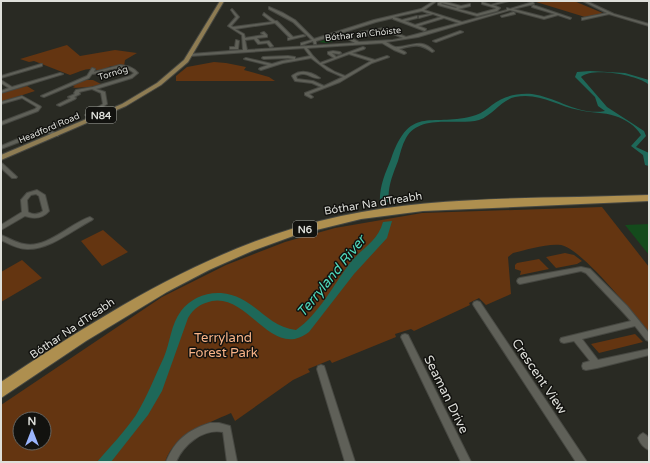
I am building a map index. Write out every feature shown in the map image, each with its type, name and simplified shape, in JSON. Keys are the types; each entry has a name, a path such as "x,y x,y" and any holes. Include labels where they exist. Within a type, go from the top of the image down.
{"highway":[{"name":"Bóthar Na dTreabh","path":"1,391 89,332 155,291 234,253 300,230 340,220 418,208 649,198"}],"main road":[{"name":"Headford Road","path":"1,158 124,104 159,84 181,66 190,54 222,1"}],"street":[{"path":"277,49 315,40 377,20 422,10 436,1"},
{"path":"491,6 508,1"},
{"path":"584,1 610,14 649,25"},
{"path":"460,7 442,2 439,4 477,15 496,10 498,8"},
{"path":"483,3 498,8 540,17 548,18 559,14 570,18"},
{"name":"Bóthar an Chóiste","path":"190,54 245,49 277,49 383,42 437,30 533,4 559,14"},
{"path":"454,9 469,5"},
{"path":"270,8 301,27 306,34 315,40 316,47"},
{"path":"231,27 238,17 232,10"},
{"path":"423,10 461,23"},
{"path":"502,16 517,12"},
{"path":"420,17 433,13"},
{"path":"264,14 274,22 278,23 292,38"},
{"path":"583,18 610,14"},
{"path":"415,26 445,17"},
{"path":"535,22 540,17"},
{"path":"394,18 425,30"},
{"path":"402,21 416,18"},
{"path":"231,27 274,22"},
{"path":"211,49 237,47 245,49 243,35 231,27"},
{"path":"355,29 372,35 386,33"},
{"path":"362,32 384,29 405,38"},
{"path":"437,30 451,35"},
{"path":"435,41 461,32"},
{"path":"244,39 266,36 264,33"},
{"path":"287,39 303,36"},
{"path":"255,38 259,43 268,42 271,46"},
{"path":"349,38 359,44"},
{"path":"237,41 237,47"},
{"path":"383,42 404,53"},
{"path":"395,49 419,45 427,46 432,51"},
{"path":"305,47 312,57 320,64 338,75 346,77"},
{"path":"320,64 363,48"},
{"path":"336,58 329,53 339,53"},
{"path":"348,53 376,61"},
{"path":"264,58 288,57 295,60"},
{"path":"260,69 312,57"},
{"path":"311,97 306,94 387,57"},
{"path":"246,59 272,65"},
{"path":"1,77 33,66 41,65"},
{"name":"Tornóg","path":"43,96 87,77 92,71 119,66 136,72 131,77 75,92 70,98"},
{"path":"309,78 316,77 302,73 295,75 294,78 313,82 324,87"},
{"path":"1,92 61,74"},
{"path":"1,81 12,89"},
{"name":"Tornóg","path":"94,88 103,92 105,104 87,115 94,118"},
{"path":"45,91 50,93"},
{"name":"Tornóg","path":"59,105 82,95 75,92"},
{"path":"1,103 22,97 39,107 37,110 1,124"},
{"path":"1,148 62,122"},
{"path":"45,130 56,135"},
{"path":"1,165 14,177"},
{"path":"29,186 31,193"},
{"path":"37,192 42,195 46,211 34,217 25,213 24,197 31,193 37,192"},
{"path":"1,228 25,213"},
{"path":"1,237 20,247 33,248 46,243 90,219"},
{"path":"520,281 586,270 593,274 649,338"},
{"name":"Crescent View","path":"477,304 582,462"},
{"path":"564,340 637,323"},
{"name":"Seaman Drive","path":"405,337 466,462"},
{"path":"576,337 597,364"},
{"path":"586,366 649,352"},
{"path":"321,369 350,462"},
{"path":"171,462 178,448 191,437 213,427 227,429 232,462"}],"green space":[{"path":"533,1 574,1 605,14 585,17"},
{"path":"67,45 80,56 115,50 137,53 125,60 124,66 111,66 100,71 89,69 70,75 34,61 29,62 20,59"},
{"path":"214,62 246,67 244,70 269,77 275,81 176,81 176,76 187,67"},
{"path":"86,80 93,80 101,84 91,87 72,88 75,87 71,85"},
{"path":"27,86 35,91 1,102 1,93"},
{"name":"Terryland Forest Park","path":"602,207 649,267 649,332 620,297 581,257 570,249 561,245 537,247 513,253 508,257 511,294 486,305 479,298 469,303 470,305 414,331 411,329 395,334 396,337 332,363 330,360 308,369 310,372 293,380 235,421 231,413 192,431 176,444 165,462 1,462 1,405 162,297 226,265 285,242 335,228 422,213"},
{"path":"103,230 128,252 102,266 81,241"},
{"path":"565,253 574,255 582,261 577,264 556,268 546,257"},
{"path":"539,259 549,269 520,275 521,271 515,269 515,265 517,263"},
{"path":"22,260 42,278 1,302 1,272"},
{"path":"635,334 643,342 599,353 591,344"}],"water":[{"path":"590,71 625,73 649,80 649,91 648,84 625,75 604,72 587,74 581,77 607,107 644,131 646,136 636,147 649,153 649,166 645,165 643,155 631,146 641,135 630,123 623,119 606,114 584,111 571,108 532,96 515,97 505,101 489,115 479,120 430,123 420,125 412,130 403,144 392,176 389,202 380,203 380,191 383,181 399,141 407,130 415,124 424,121 461,119 476,115 501,99 521,94 541,96 586,111 605,111 598,106 595,97 575,77 577,72"},
{"path":"392,221 387,238 354,274 309,332 296,339 283,338 272,333 238,307 225,302 212,301 195,309 188,318 162,391 148,415 111,462 97,462 136,415 164,357 175,322 181,311 189,303 198,297 209,294 221,293 233,295 243,299 276,323 296,330 312,316 350,263 374,239 381,229 383,222"}],"building":[{"path":"345,33 349,36 327,43 319,42"},
{"path":"649,224 649,255 625,225"}],"water label":[{"name":"Terryland River","path":"331,276"}]}
